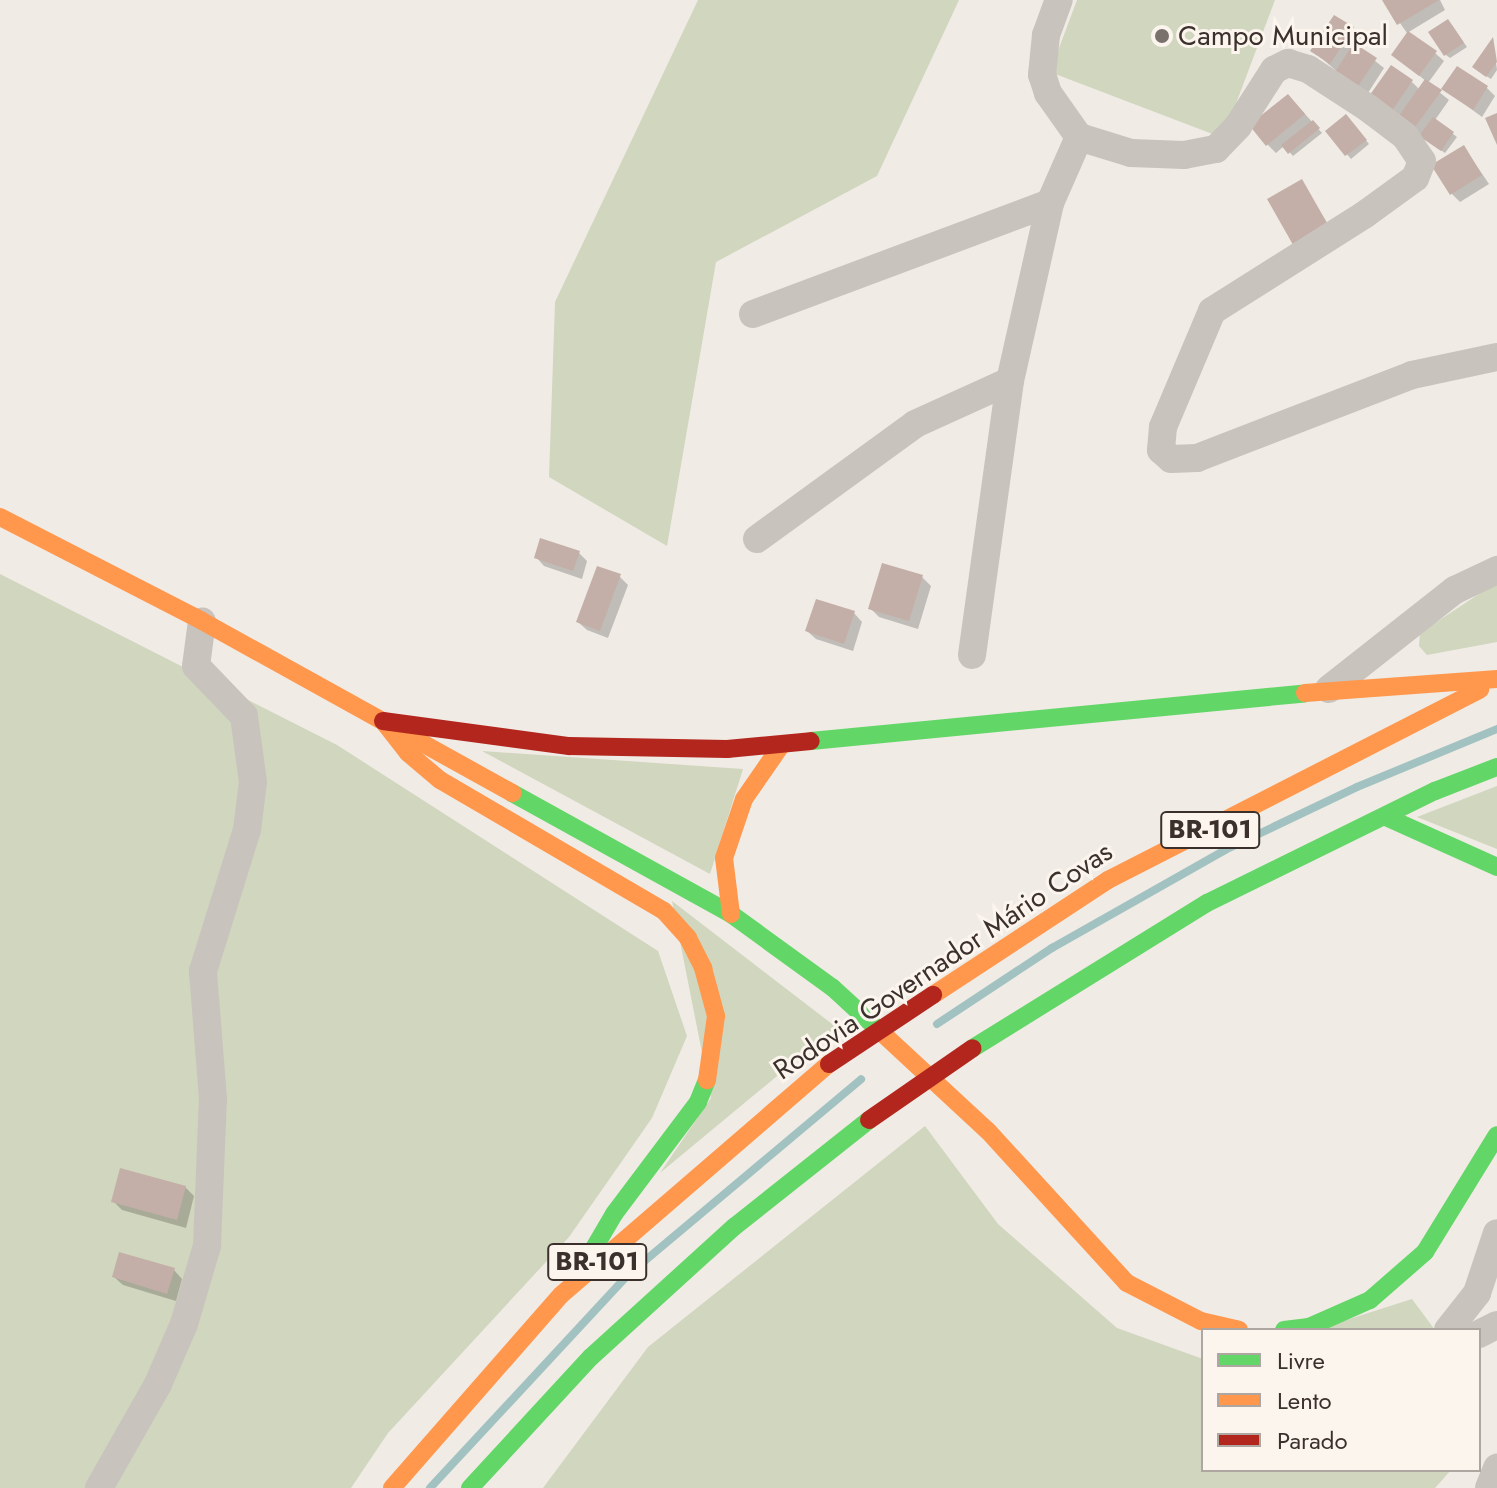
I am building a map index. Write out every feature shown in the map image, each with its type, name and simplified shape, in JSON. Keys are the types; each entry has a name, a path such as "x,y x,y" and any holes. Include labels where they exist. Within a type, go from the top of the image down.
{"main road":[{"path":"0,517 202,621 731,914 833,988 988,1131 1127,1283 1201,1321 1231,1328"},
{"path":"383,721 569,746 780,747 1237,698 1497,681"},
{"name":"Rodovia Governador Mário Covas","path":"392,1488 573,1284 829,1064 1108,880 1497,681"},
{"path":"383,721 408,753 440,780 664,911 688,938 707,981 717,1045 698,1102 614,1214 573,1284"},
{"path":"731,914 724,858 744,799 780,747"},
{"name":"BR-101","path":"470,1488 591,1357 734,1227 869,1120 973,1048 1207,903 1497,767"},
{"path":"1386,817 1497,867"},
{"path":"1301,1328 1370,1300 1425,1252 1497,1135"}],"street":[{"path":"1059,0 1046,35 1042,75 1048,93 1079,137 1131,153 1184,155 1216,149 1238,126 1274,70 1288,63 1308,69 1368,108 1405,136 1422,161 1415,178 1364,215 1212,311 1163,427 1161,450 1171,459 1197,458 1412,375 1497,357"},
{"path":"972,655 1010,381 1050,203 1079,137"},
{"path":"753,314 1050,203"},
{"path":"757,539 915,424 1010,381"},
{"path":"1322,694 1455,590 1497,570"},
{"path":"99,1488 164,1372 207,1246 213,1099 203,971 247,830 253,782 244,716 196,666 202,621"},
{"path":"1450,1328 1477,1293 1497,1233"}],"green space":[{"path":"698,0 959,0 877,176 716,262 667,546 549,477 555,302"},
{"name":"Campo Municipal","path":"1077,0 1275,0 1223,138 1050,72"},
{"path":"0,574 337,745 658,951 687,1036 652,1118 569,1237 388,1433 351,1488 0,1488"},
{"path":"1497,582 1497,642 1427,655 1419,646 1420,633"},
{"path":"482,751 743,769 710,874"},
{"path":"1497,786 1497,849 1417,817"},
{"path":"672,901 836,1027 660,1173 711,1098"},
{"path":"925,1126 998,1224 1117,1328 1201,1358 1201,1472 1449,1472 1435,1488 543,1488 648,1347"},
{"path":"1412,1299 1434,1328 1321,1328"}],"building":[{"path":"1382,0 1439,0 1397,25"},
{"path":"1334,15 1354,27 1330,64 1310,51"},
{"path":"1448,19 1464,43 1444,56 1428,32"},
{"path":"1408,31 1437,51 1419,76 1391,55"},
{"path":"1493,37 1497,62 1486,77 1472,67"},
{"path":"1354,43 1377,58 1356,89 1333,75"},
{"path":"1391,65 1413,80 1389,115 1367,99"},
{"path":"1457,66 1488,86 1473,110 1441,89"},
{"path":"1425,79 1442,90 1412,131 1396,120"},
{"path":"1288,94 1305,114 1266,146 1249,125"},
{"path":"1497,113 1497,145 1485,118"},
{"path":"1346,114 1367,140 1345,156 1325,131"},
{"path":"1433,117 1454,132 1441,151 1419,136"},
{"path":"1313,120 1320,128 1288,154 1281,145"},
{"path":"1464,145 1482,175 1450,195 1431,165"},
{"path":"1302,179 1331,230 1296,250 1267,199"},
{"path":"540,538 580,551 573,571 534,558"},
{"path":"882,563 923,575 909,621 868,609"},
{"path":"597,566 621,574 600,631 576,622"},
{"path":"816,599 855,611 844,644 805,631"},
{"path":"120,1168 186,1186 177,1220 111,1202"},
{"path":"119,1252 175,1268 167,1294 112,1277"}],"waterway":[{"path":"937,1024 1052,948 1225,850 1357,787 1497,729"},
{"path":"430,1488 629,1274 861,1079"}],"traffic: fast":[{"path":"811,741 1305,693"},
{"path":"973,1048 1207,903 1435,791 1497,767"},
{"path":"512,793 731,914 833,988 882,1033"},
{"path":"1386,817 1497,867"},
{"path":"573,1284 614,1214 698,1102 707,1080"},
{"path":"470,1488 591,1357 734,1227 869,1120"},
{"path":"1301,1328 1370,1300 1425,1252 1497,1135"}],"traffic: slow":[{"path":"0,517 202,621 512,793"},
{"path":"1305,693 1497,679"},
{"path":"933,995 1108,880 1480,690"},
{"path":"383,721 408,753 440,780 664,911 688,938 703,968 716,1016 707,1080"},
{"path":"731,914 724,858 744,799 780,747"},
{"path":"882,1033 988,1131 1127,1283 1201,1321 1231,1328"},
{"path":"392,1488 561,1295 829,1064"}],"traffic: jam":[{"path":"383,721 569,746 727,749 811,741"},
{"path":"829,1064 933,995"},
{"path":"869,1120 973,1048"}],"place":[{"name":"Campo Municipal","path":"1162,36"}]}
